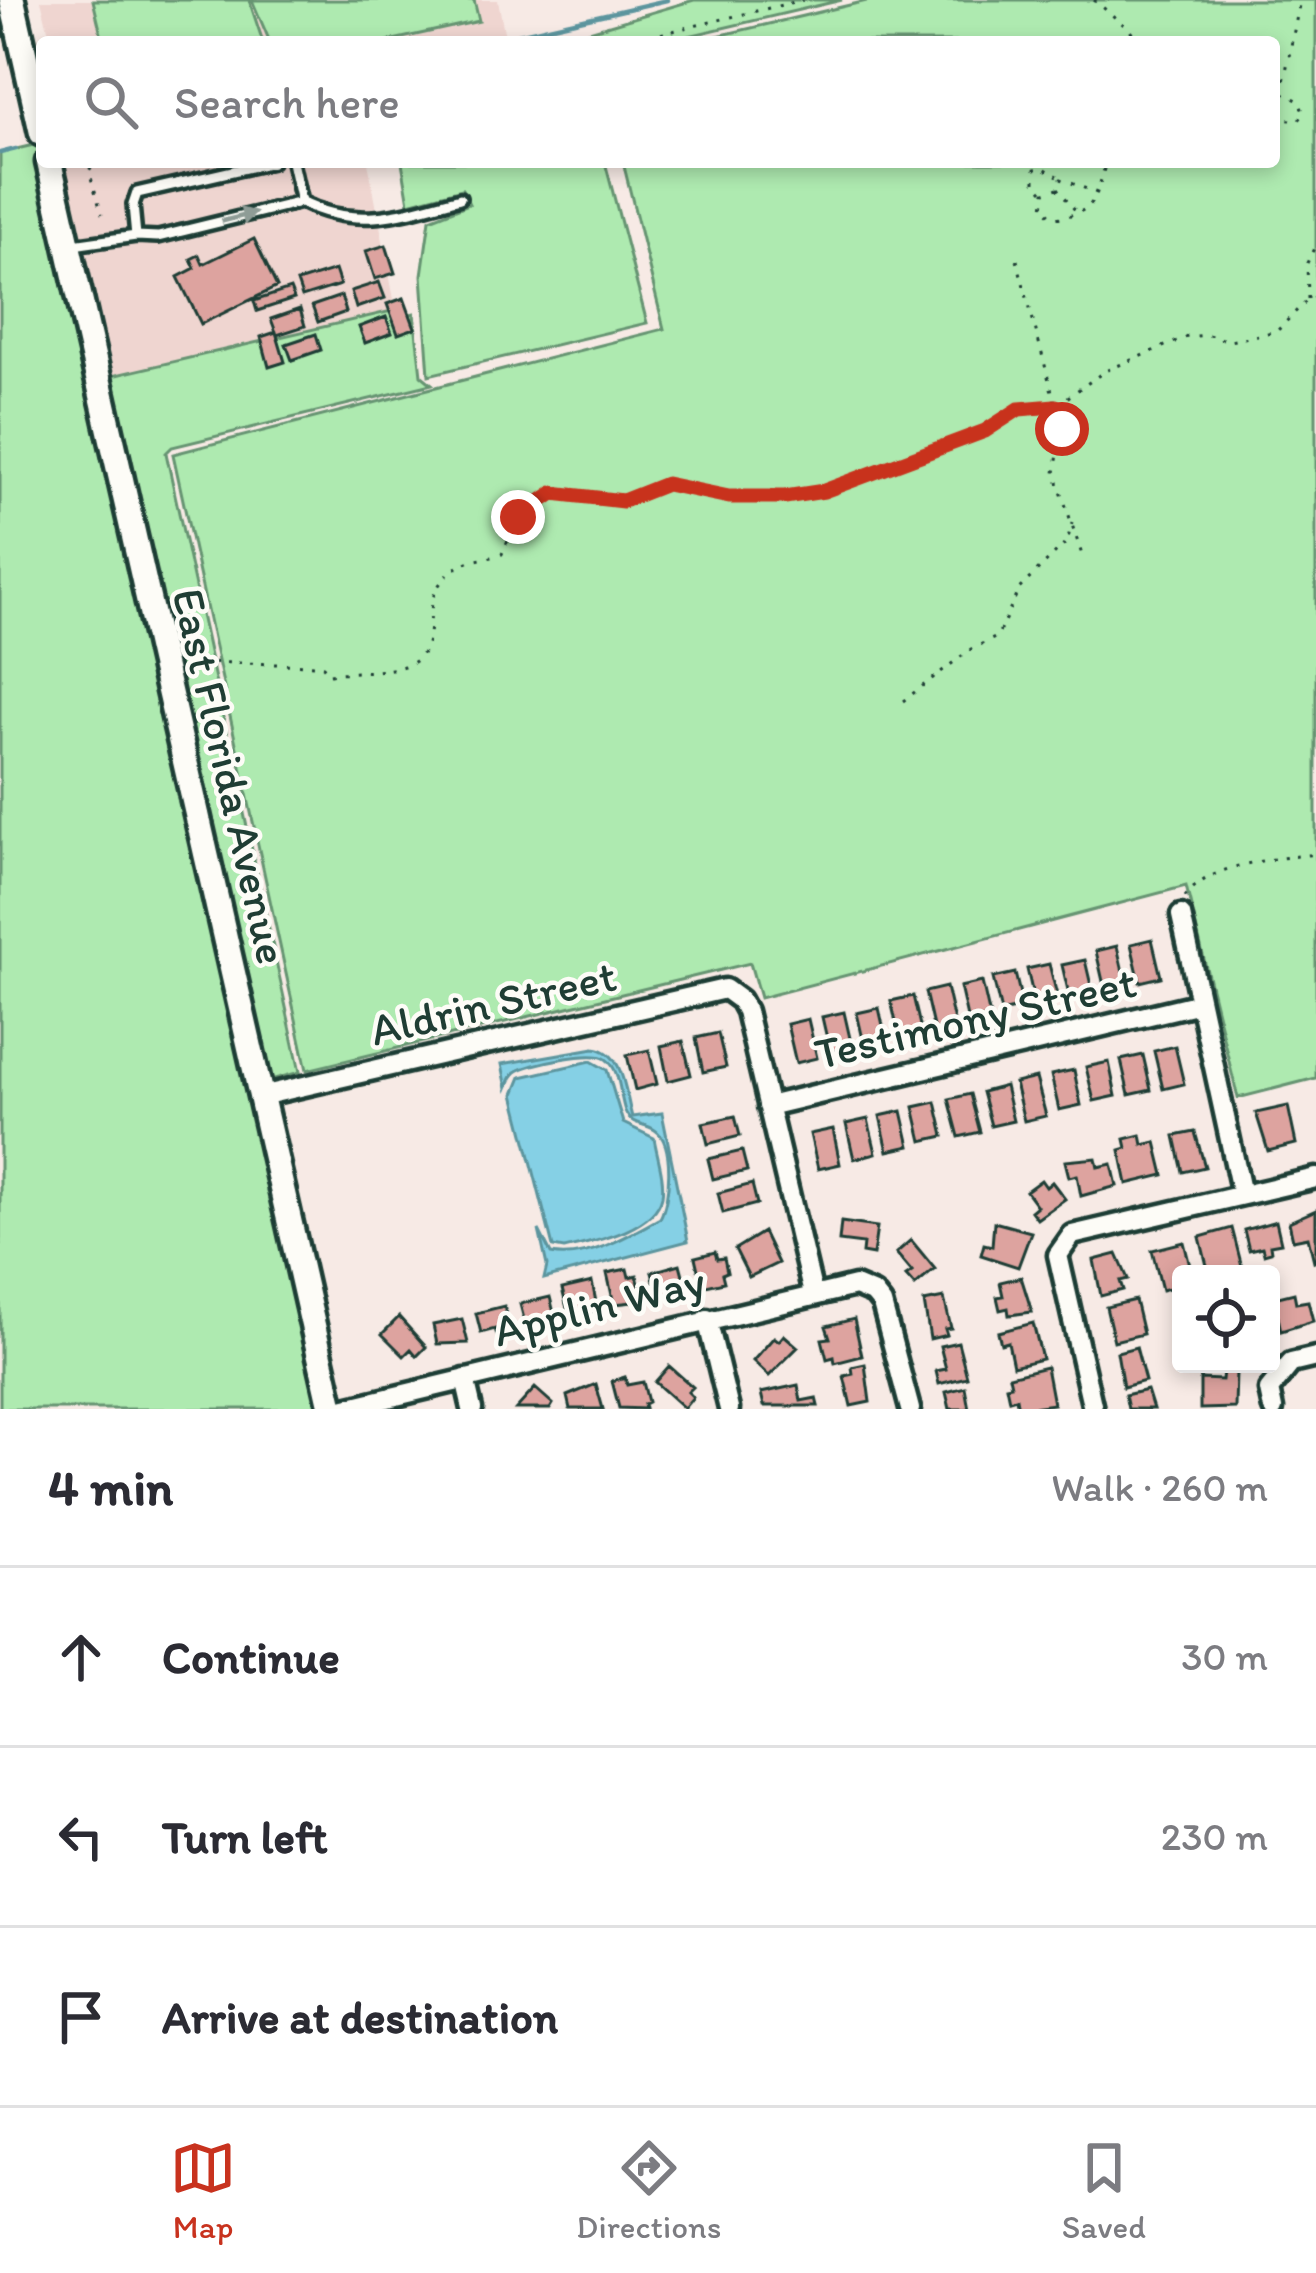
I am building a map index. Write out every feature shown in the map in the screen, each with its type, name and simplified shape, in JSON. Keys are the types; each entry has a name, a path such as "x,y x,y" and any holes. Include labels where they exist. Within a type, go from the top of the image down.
{"street":[{"path":"12,0 36,106"},
{"name":"East Florida Avenue","path":"50,168 332,1409"},
{"path":"1181,915 1242,1195"},
{"name":"Aldrin Street","path":"261,1096 725,989 740,1000 768,1106"},
{"name":"Testimony Street","path":"768,1106 1200,1004"},
{"path":"768,1106 812,1294"},
{"path":"1093,1409 1058,1255 1072,1234 1316,1178"},
{"name":"Applin Way","path":"342,1409 855,1286 874,1294 887,1315 910,1409"},
{"path":"706,1319 729,1409"},
{"path":"1274,1409 1269,1390 1291,1363 1316,1357"},
{"path":"465,1378 472,1409"}],"lane":[{"path":"136,236 133,205 137,193 246,168"},
{"path":"293,168 301,202"},
{"path":"68,246 158,237 301,202 331,217 370,219 460,198"}],"path":[{"path":"651,36 803,0"},
{"path":"1094,0 1134,36"},
{"path":"1283,93 1299,101 1304,114 1298,121 1283,118 1281,107 1283,93 1300,0"},
{"path":"91,168 102,214"},
{"path":"1045,192 1042,208 1054,218 1079,215 1094,203 1104,168"},
{"path":"1045,192 1035,182 1035,170 1055,172 1097,193"},
{"path":"1058,188 1061,179"},
{"path":"1058,188 1079,215"},
{"path":"1045,192 1058,188"},
{"path":"1308,299 1307,262 1316,244"},
{"path":"1017,260 1062,429 1055,473 1082,555"},
{"path":"202,662 315,665 329,674 407,666 423,655 433,626 433,596 442,580 470,560 485,561 502,554 518,517 553,493 623,501 666,484 729,497 824,491 985,431 1019,409 1055,406 1105,370 1186,337 1230,340 1277,331 1308,299 1316,297"},
{"path":"903,701 970,649 997,637 1019,589 1067,542 1072,521"},
{"path":"1181,915 1182,901 1192,886 1214,874 1316,854"}],"shaded area":[{"path":"41,0 498,0 505,36 50,36"},
{"path":"61,168 369,168 396,310 112,377"}],"green space":[{"path":"93,0 249,0 261,36 102,36"},
{"path":"252,0 474,0 479,21 411,36 267,36"},
{"path":"694,0 842,0 689,36 572,36"},
{"path":"871,0 1316,0 1316,1078 1238,1098 1186,886 760,998 750,963 307,1070 173,454 664,329 624,168 1280,168 1280,36 718,36"},
{"path":"36,144 36,168 43,168 332,1409 0,1409 0,153"},
{"path":"61,168 112,376 396,310 397,317 414,313 421,375 432,384 172,447 166,453 300,1072 267,1081"},
{"path":"403,168 607,168 647,323 429,375 422,275 430,219 469,204 462,189 409,203"}],"water":[{"path":"594,1048 617,1065 632,1117 662,1113 688,1241 544,1279 547,1266 539,1230 551,1254 579,1254 622,1239 660,1218 666,1198 666,1147 655,1130 628,1116 617,1076 606,1059 576,1057 534,1065 516,1072 507,1088 502,1064"},
{"path":"591,1061 607,1070 623,1123 654,1138 662,1196 657,1208 636,1226 564,1249 553,1247 514,1094 521,1077"}],"building":[{"path":"254,239 277,287 201,324 178,277 195,268 191,259 199,255 203,264"},
{"path":"386,245 395,273 375,279 366,251"},
{"path":"335,270 340,285 302,297 297,282"},
{"path":"379,282 385,298 356,308 351,291"},
{"path":"290,289 294,299 257,311 254,301"},
{"path":"341,296 346,312 318,322 312,306"},
{"path":"404,298 415,328 398,334 387,304"},
{"path":"300,309 305,326 277,335 271,319"},
{"path":"386,317 392,333 365,343 359,327"},
{"path":"276,332 285,362 269,367 261,337"},
{"path":"316,334 321,350 292,360 286,344"},
{"path":"1152,939 1161,977 1140,982 1131,944"},
{"path":"1117,946 1126,985 1105,990 1096,951"},
{"path":"1085,960 1093,994 1070,999 1062,965"},
{"path":"1049,964 1058,999 1035,1004 1027,969"},
{"path":"1015,973 1023,1007 1001,1012 993,978"},
{"path":"982,982 990,1017 968,1022 960,987"},
{"path":"946,987 955,1026 934,1031 925,992"},
{"path":"913,996 921,1030 899,1035 891,1001"},
{"path":"879,1008 887,1043 865,1048 857,1013"},
{"path":"844,1012 852,1047 830,1052 822,1017"},
{"path":"808,1019 817,1058 796,1063 787,1024"},
{"path":"718,1033 726,1067 703,1072 696,1038"},
{"path":"683,1041 691,1075 668,1081 661,1046"},
{"path":"1175,1046 1184,1084 1163,1089 1154,1051"},
{"path":"649,1050 657,1084 635,1090 627,1055"},
{"path":"1143,1055 1151,1090 1129,1095 1121,1060"},
{"path":"1109,1062 1116,1096 1094,1101 1086,1067"},
{"path":"1074,1070 1081,1105 1059,1110 1051,1075"},
{"path":"1036,1078 1046,1116 1024,1121 1015,1083"},
{"path":"1005,1086 1013,1121 991,1126 982,1092"},
{"path":"970,1094 980,1132 959,1137 949,1099"},
{"path":"936,1102 944,1136 922,1141 914,1107"},
{"path":"1288,1106 1296,1144 1268,1151 1256,1113"},
{"path":"902,1111 910,1146 888,1151 880,1116"},
{"path":"735,1116 740,1136 708,1144 703,1123"},
{"path":"868,1119 876,1153 854,1159 846,1124"},
{"path":"833,1129 840,1164 818,1169 810,1134"},
{"path":"1195,1132 1205,1167 1183,1172 1175,1136"},
{"path":"1141,1135 1143,1145 1156,1142 1164,1175 1127,1184 1120,1150 1127,1148 1125,1139"},
{"path":"742,1151 747,1171 713,1179 708,1159"},
{"path":"1096,1158 1098,1167 1112,1164 1117,1186 1081,1196 1077,1175 1069,1177 1065,1161"},
{"path":"1041,1180 1046,1187 1052,1182 1065,1199 1037,1219 1031,1211 1037,1206 1026,1191"},
{"path":"752,1184 757,1204 723,1213 718,1193"},
{"path":"1316,1210 1314,1261 1308,1237 1293,1240 1289,1222"},
{"path":"1276,1221 1281,1243 1270,1245 1271,1252 1264,1254 1262,1247 1249,1250 1244,1230"},
{"path":"841,1222 877,1227 873,1255 862,1253 863,1244 839,1241"},
{"path":"994,1222 1031,1232 1018,1267 981,1255 984,1244 992,1246"},
{"path":"1232,1228 1241,1265 1207,1265 1200,1237"},
{"path":"763,1232 778,1263 749,1277 735,1249"},
{"path":"911,1240 935,1269 915,1286 906,1276 912,1272 896,1253"},
{"path":"1184,1242 1190,1265 1172,1265 1172,1287 1162,1290 1152,1250"},
{"path":"715,1252 717,1259 724,1258 724,1282 702,1287 695,1257"},
{"path":"1117,1254 1128,1279 1120,1281 1123,1290 1101,1296 1094,1260"},
{"path":"680,1264 687,1290 658,1298 652,1272"},
{"path":"627,1269 629,1277 637,1275 643,1301 614,1304 607,1273"},
{"path":"1021,1277 1032,1312 1009,1315 1008,1308 1000,1310 1000,1282"},
{"path":"592,1282 598,1312 585,1315 584,1308 568,1312 562,1289"},
{"path":"1294,1293 1296,1303 1308,1301 1313,1321 1281,1331 1280,1296"},
{"path":"550,1297 556,1321 525,1323 520,1304"},
{"path":"944,1298 951,1328 945,1329 947,1335 930,1339 924,1302"},
{"path":"1135,1300 1143,1334 1114,1341 1106,1307"},
{"path":"504,1306 511,1331 481,1333 476,1313"},
{"path":"399,1317 426,1347 417,1356 411,1349 404,1356 382,1334"},
{"path":"462,1319 468,1343 437,1344 433,1325"},
{"path":"854,1319 862,1356 835,1363 834,1357 827,1359 822,1339 830,1338 826,1326"},
{"path":"1033,1323 1042,1359 1013,1366 1008,1342 1001,1344 998,1332"},
{"path":"784,1335 798,1347 769,1376 753,1361 774,1337 779,1341"},
{"path":"958,1342 967,1377 939,1384 936,1371 946,1369 940,1346"},
{"path":"1136,1347 1145,1381 1123,1387 1117,1352"},
{"path":"865,1364 870,1402 851,1406 844,1376 853,1374 852,1367"},
{"path":"669,1366 693,1387 688,1392 693,1397 684,1408 655,1382"},
{"path":"1046,1367 1053,1404 1018,1409 1016,1398 1009,1400 1009,1376"},
{"path":"1223,1373 1236,1373 1235,1408 1200,1409 1200,1379 1222,1380"},
{"path":"625,1377 627,1385 643,1382 645,1409 619,1408 612,1381"},
{"path":"596,1384 603,1409 570,1409 567,1396"},
{"path":"798,1385 801,1401 816,1398 818,1406 764,1406 761,1393"},
{"path":"965,1387 969,1409 950,1409 946,1392"},
{"path":"535,1388 553,1404 550,1409 516,1409"},
{"path":"1147,1390 1153,1409 1128,1409 1125,1395"}],"waterway":[{"path":"509,36 667,0"},
{"path":"0,153 16,149"}],"route":[{"path":"518,517 553,493 623,501 666,484 729,497 824,491 985,431 1019,409 1055,406 1062,429"}]}
